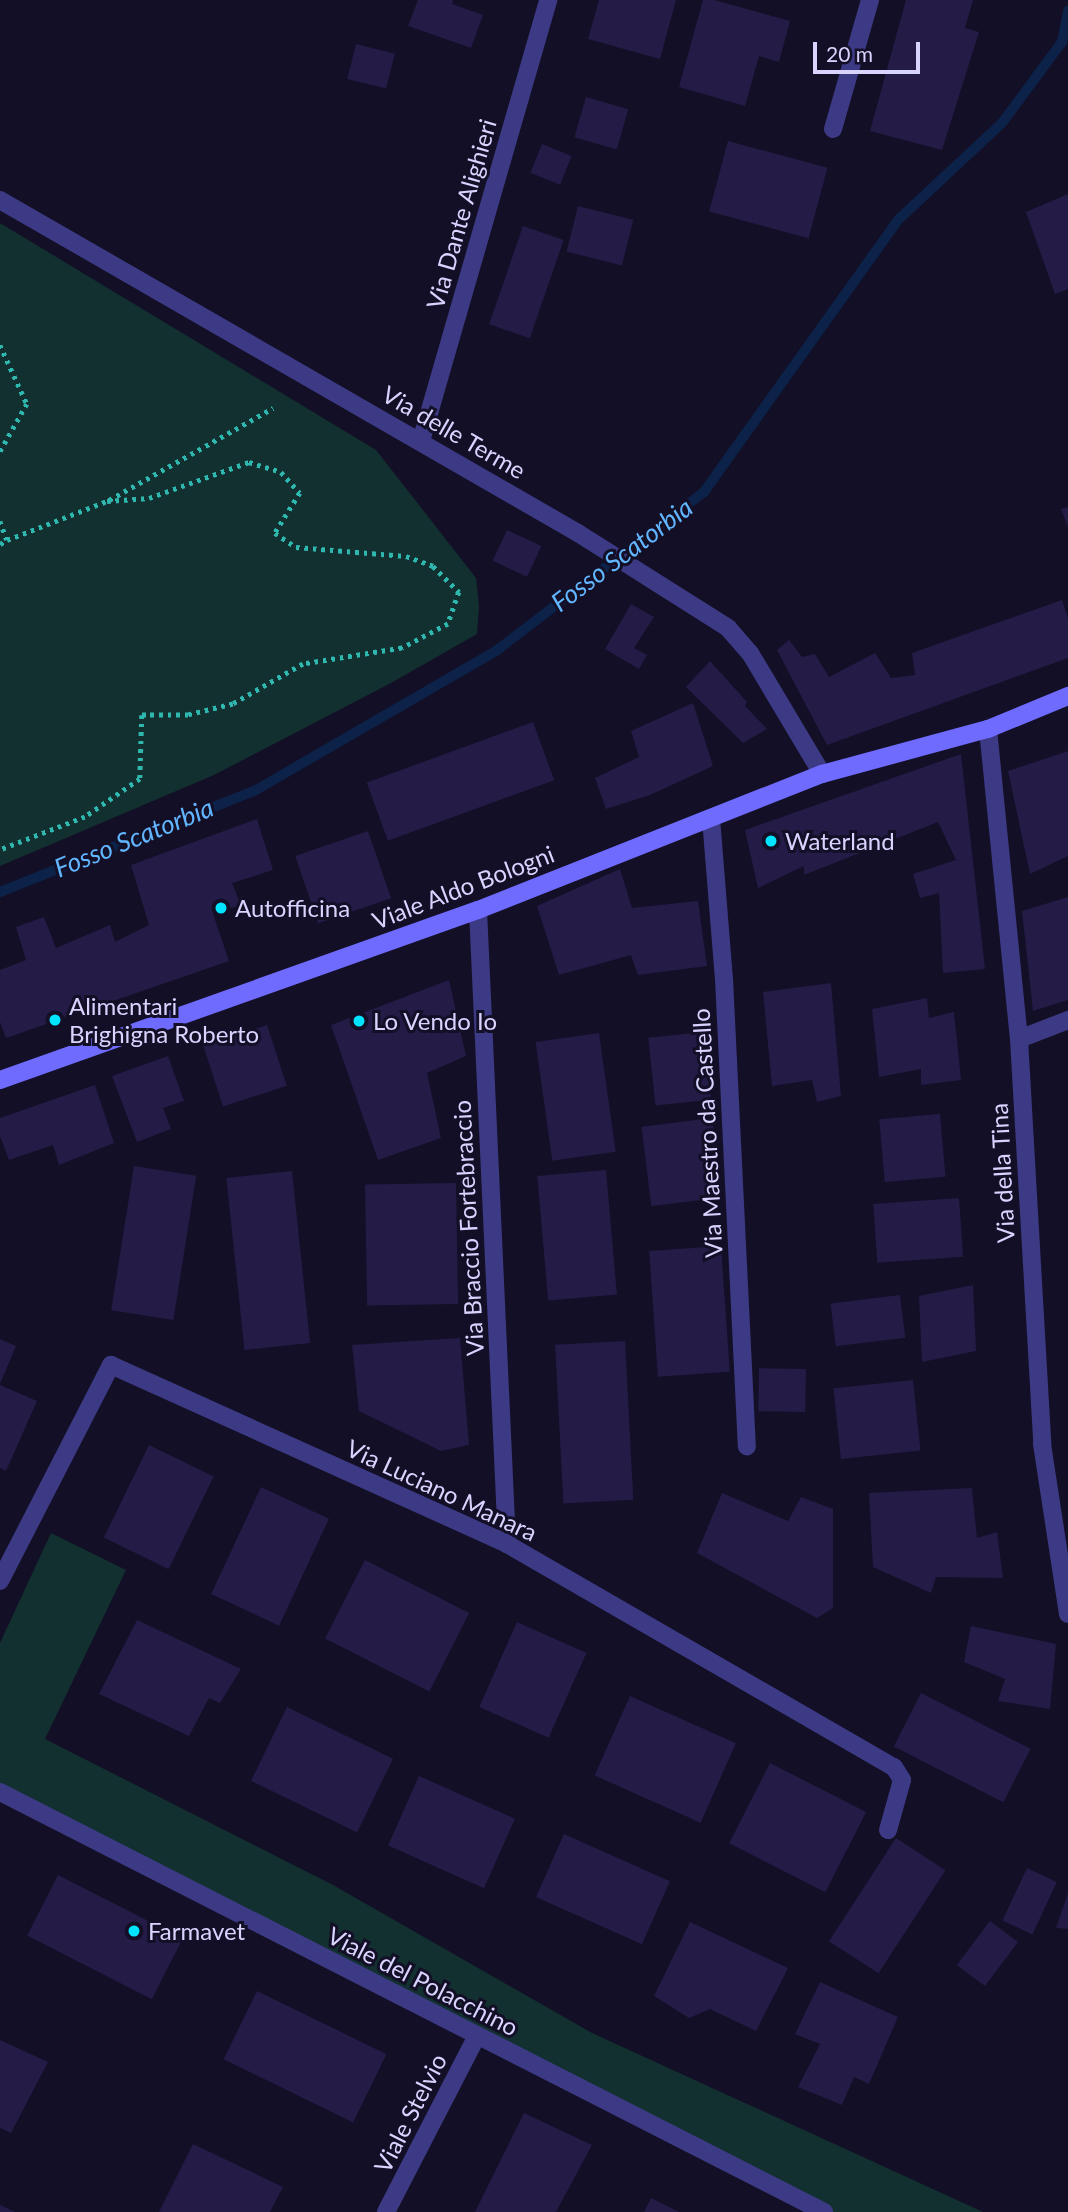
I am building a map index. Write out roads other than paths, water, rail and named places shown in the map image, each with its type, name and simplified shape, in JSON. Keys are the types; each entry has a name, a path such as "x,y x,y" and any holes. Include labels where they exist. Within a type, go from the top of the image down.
{"main road":[{"name":"Viale Aldo Bologni","path":"0,1080 478,910 822,774 988,729 1068,696"}],"street":[{"name":"Via Dante Alighieri","path":"421,441 548,0"},
{"path":"833,129 870,0"},
{"name":"Via delle Terme","path":"0,200 578,533 680,595 728,628 750,653 822,774"},
{"name":"Via della Tina","path":"988,729 1019,1039 1042,1444 1068,1614"},
{"name":"Via Maestro da Castello","path":"711,818 724,979 747,1446"},
{"name":"Via Braccio Fortebraccio","path":"478,910 507,1544"},
{"path":"1019,1039 1068,1020"},
{"name":"Via Luciano Manara","path":"0,1581 111,1365 507,1544 894,1766 902,1780 888,1830"},
{"name":"Viale del Polacchino","path":"0,1792 824,2212"},
{"name":"Viale Stelvio","path":"386,2212 477,2036"}],"waterway":[{"name":"Fosso Scatorbia","path":"0,892 256,790 496,651 704,492 899,219 1002,123 1062,42 1068,11"}],"place":[{"name":"Waterland","path":"771,841"},
{"name":"Autofficina","path":"221,908"},
{"name":"Alimentari Brighigna Roberto","path":"55,1020"},
{"name":"Lo Vendo Io","path":"359,1021"},
{"name":"Farmavet","path":"134,1931"}]}
